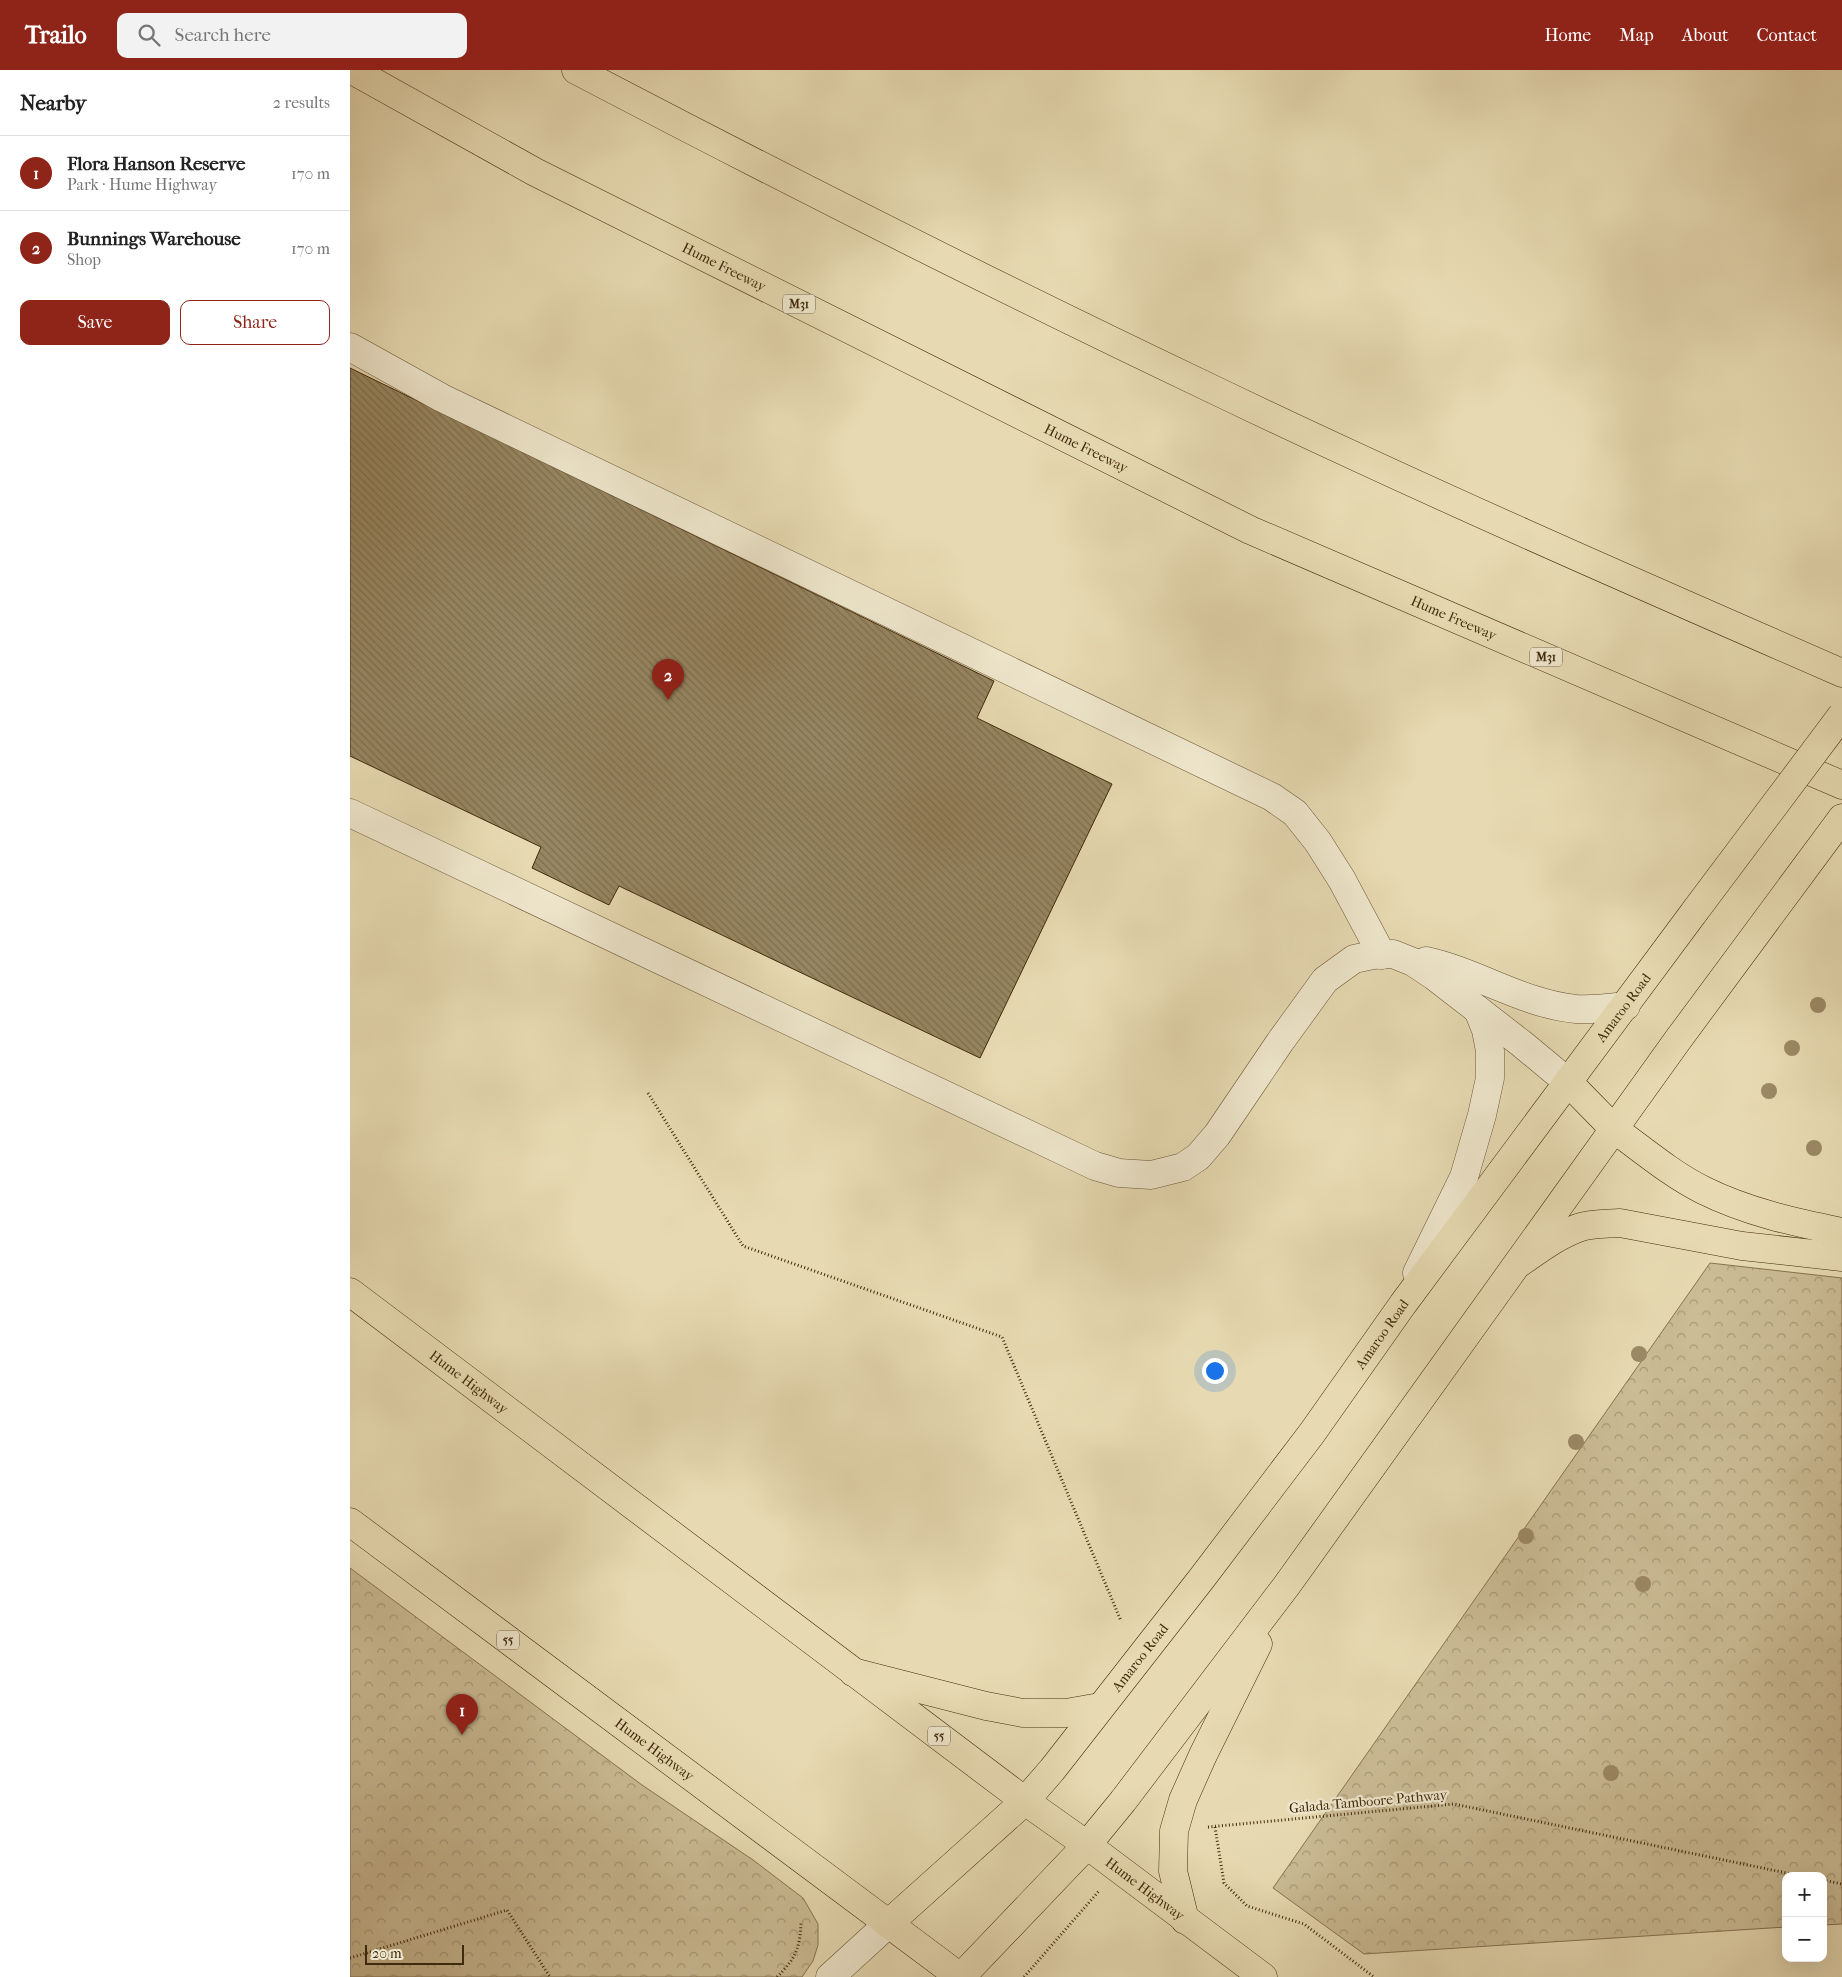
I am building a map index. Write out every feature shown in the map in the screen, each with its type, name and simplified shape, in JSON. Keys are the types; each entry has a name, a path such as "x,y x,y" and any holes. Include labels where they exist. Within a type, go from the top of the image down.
{"main road":[{"name":"Hume Freeway","path":"352,70 535,172 1250,530 1842,784"},
{"path":"576,70 828,201 1208,388 1598,567 1842,673"},
{"name":"Amaroo Road","path":"888,1924 1025,1801 1052,1770 1312,1433 1402,1304 1569,1083 1842,715"},
{"path":"960,1977 1087,1845 1123,1801 1287,1585 1614,1129 1842,818"},
{"path":"1569,1083 1614,1129 1701,1189 1740,1206 1772,1217 1842,1232"},
{"path":"1518,1264 1550,1242 1579,1227 1601,1224 1620,1224 1742,1246 1842,1257"},
{"name":"Hume Highway","path":"350,1292 852,1671"},
{"name":"Hume Highway","path":"350,1522 960,1977"},
{"path":"1186,1920 1173,1871 1174,1831 1182,1800 1287,1585"},
{"path":"852,1671 986,1706 1022,1713 1066,1713 1100,1707"},
{"name":"55","path":"852,1671 1025,1801"},
{"name":"Hume Highway","path":"1025,1801 1263,1977"}],"street":[{"path":"350,347 442,398 1272,797 1295,813 1318,842 1388,954 1412,962 1427,971 1522,1044 1569,1083"},
{"path":"350,813 1094,1166 1119,1174 1151,1175 1183,1167 1198,1157 1217,1135 1325,980 1354,959 1388,954 1430,962 1534,999 1575,1009 1626,1006"},
{"path":"1402,1304 1464,1178 1482,1115 1490,1078 1490,1051 1486,1030 1478,1010"},
{"path":"830,1977 888,1924"}],"path":[{"path":"648,1093 743,1246 1002,1337 1121,1621"},
{"name":"Galada Tamboore Pathway","path":"1174,1831 1454,1804 1782,1872"},
{"path":"1215,1827 1224,1883 1247,1906 1304,1924 1374,1977"},
{"path":"1024,1977 1118,1870"},
{"path":"1827,1881 1842,1884"},
{"path":"350,1958 507,1910 550,1977"},
{"path":"777,1977 791,1963 797,1951 801,1939 802,1923"}],"green space":[{"path":"1710,1263 1842,1278 1842,1924 1827,1925 1827,1872 1782,1872 1782,1927 1364,1954 1273,1888"},
{"path":"350,1568 642,1785 753,1860 803,1898 818,1924 818,1945 813,1961 802,1977 350,1977"}],"building":[{"path":"350,368 994,681 977,718 1112,784 980,1058 619,886 609,905 532,868 541,847 350,756"}],"place":[{"name":"Bunnings Warehouse","path":"668,700"},
{"name":"Flora Hanson Reserve","path":"462,1735"}]}
